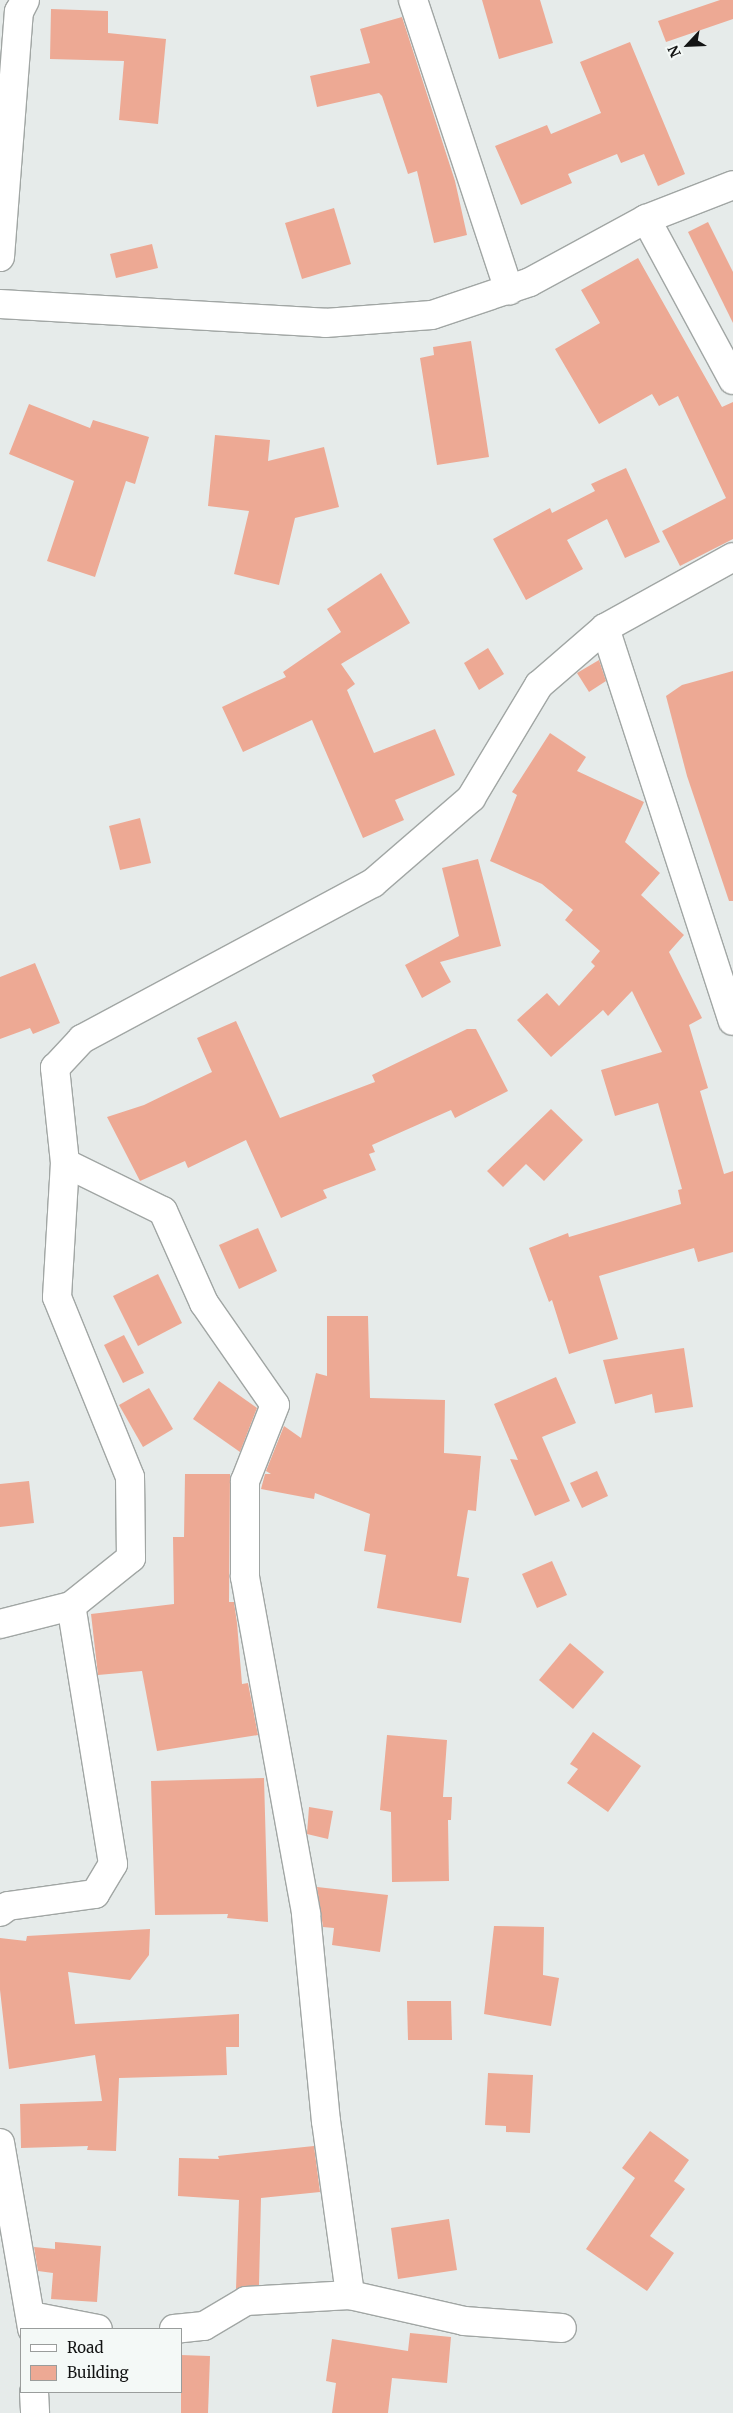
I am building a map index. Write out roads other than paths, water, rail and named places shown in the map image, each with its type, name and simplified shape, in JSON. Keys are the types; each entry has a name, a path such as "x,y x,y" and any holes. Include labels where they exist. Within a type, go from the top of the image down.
{"street":[{"path":"0,257 19,12 25,0"},
{"path":"414,0 509,291"},
{"path":"0,304 325,323 432,315 509,291 646,219 733,185"},
{"path":"646,219 733,380"},
{"path":"0,1624 71,1606 131,1558 130,1477 57,1297 65,1163 55,1068 82,1039 373,883 471,798 538,684 605,628 733,557"},
{"path":"605,628 733,1021"},
{"path":"65,1163 163,1211 204,1304 275,1405 245,1481 245,1577 306,1914 326,2121 350,2295"},
{"path":"0,1912 8,1906 95,1894 113,1864 71,1606"},
{"path":"0,2143 32,2323 87,2328"},
{"path":"182,2328 204,2326 246,2301 350,2295 464,2321 562,2328"},
{"path":"34,2393 35,2413"}]}
